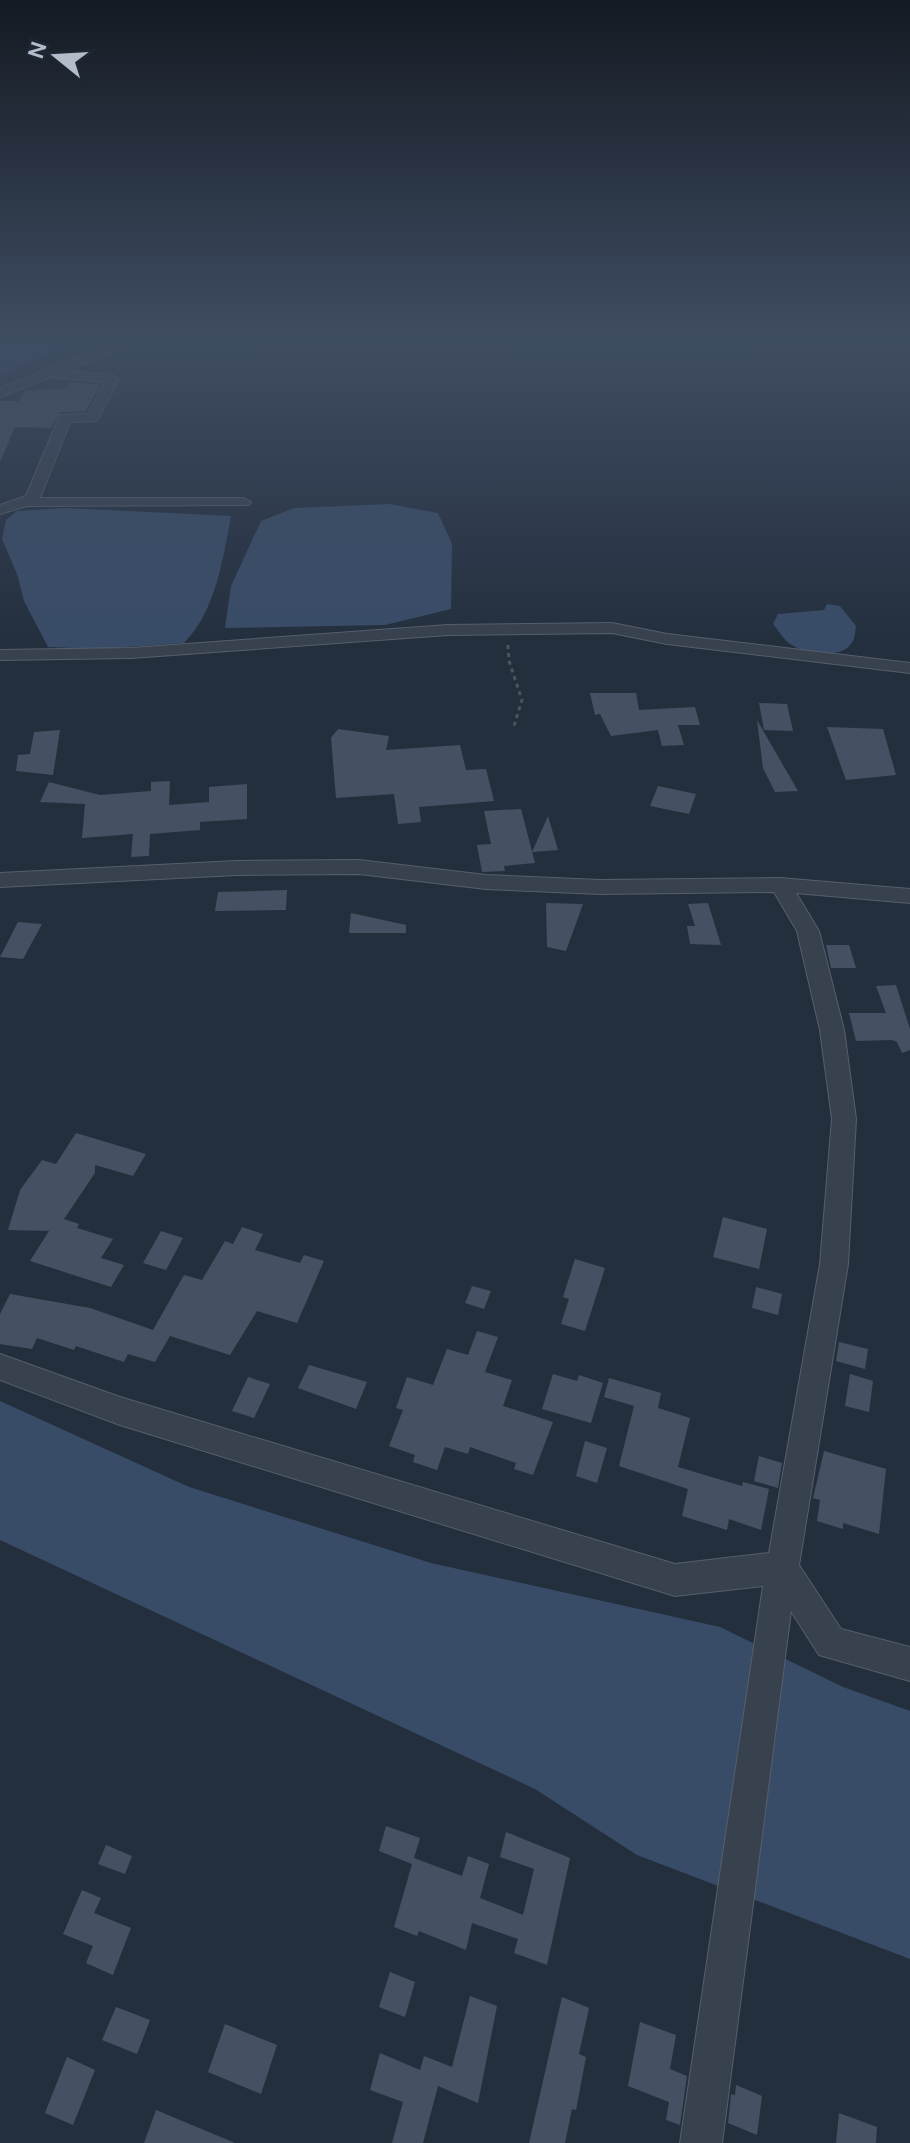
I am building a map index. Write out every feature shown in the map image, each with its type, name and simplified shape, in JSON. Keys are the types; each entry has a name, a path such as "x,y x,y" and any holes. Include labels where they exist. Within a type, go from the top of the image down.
{"street":[{"path":"29,502 56,439"},
{"path":"0,510 29,502 244,502"},
{"path":"0,655 131,653 448,630 612,628 667,639 910,668"},
{"path":"0,880 237,868 359,867 486,882 586,886 780,885 910,896"},
{"path":"701,2143 779,1586 834,1264 844,1119 832,1030 808,931 780,885"},
{"path":"0,1367 120,1411 675,1580 779,1586 831,1643 910,1664"}],"path":[{"path":"508,630 509,661 522,700 514,726"}],"water":[{"path":"389,504 438,513 452,544 451,609 385,625 225,628 231,586 261,521 294,508"},
{"path":"65,508 231,516 211,600 204,616 184,643 98,649 48,647 24,601 17,574 2,539 6,520 17,511"},
{"path":"827,604 840,606 856,626 852,642 839,652 812,652 796,647 773,624 778,614 824,610"},
{"path":"0,1401 189,1487 431,1563 720,1627 843,1687 910,1711 910,1959 637,1855 535,1789 0,1540"}],"building":[{"path":"0,439 10,439 0,462"},
{"path":"590,693 636,693 639,710 695,707 700,725 678,725 684,745 662,746 658,730 611,736 600,714 595,715"},
{"path":"759,703 787,704 793,731 764,730"},
{"path":"757,720 798,791 775,792 763,768"},
{"path":"827,727 883,729 896,775 846,780"},
{"path":"338,729 389,736 386,750 460,745 466,770 486,769 494,801 419,807 421,822 398,824 394,794 336,798 331,738"},
{"path":"60,730 53,775 16,771 18,755 30,754 34,732"},
{"path":"170,781 169,805 209,802 209,787 247,784 247,819 200,822 200,830 150,834 149,856 131,857 133,834 82,838 85,804 40,802 49,782 100,795 151,791 151,782"},
{"path":"658,786 696,794 689,814 650,806"},
{"path":"521,809 535,863 504,866 505,871 482,872 477,845 491,844 484,811"},
{"path":"548,816 558,850 532,852"},
{"path":"287,890 286,910 215,911 218,892"},
{"path":"546,903 583,904 566,951 547,947"},
{"path":"708,903 721,945 690,944 687,926 695,926 688,904"},
{"path":"351,913 406,925 406,933 349,933"},
{"path":"18,922 42,924 23,959 0,957"},
{"path":"826,945 849,945 856,968 831,968"},
{"path":"896,985 910,1029 910,1050 902,1053 897,1042 892,1040 856,1041 849,1013 886,1013 876,986"},
{"path":"76,1133 146,1154 133,1176 95,1165 95,1173 64,1219 79,1224 77,1228 113,1239 101,1258 124,1265 111,1287 30,1261 49,1231 8,1230 20,1190 42,1160 56,1164"},
{"path":"723,1217 767,1229 759,1269 713,1257"},
{"path":"242,1227 263,1234 255,1250 300,1263 304,1255 324,1261 297,1323 257,1311 230,1355 170,1336 155,1362 128,1354 124,1362 76,1346 74,1350 37,1338 32,1349 0,1344 0,1314 10,1294 90,1308 153,1330 184,1275 202,1280 225,1241 233,1244"},
{"path":"161,1231 183,1238 166,1270 143,1263"},
{"path":"575,1259 605,1268 585,1331 561,1324 569,1299 563,1297"},
{"path":"472,1286 491,1291 484,1309 465,1303"},
{"path":"756,1287 782,1294 778,1315 752,1308"},
{"path":"477,1331 498,1337 485,1372 512,1380 503,1406 553,1422 533,1475 514,1469 516,1463 470,1447 468,1454 445,1447 437,1470 413,1462 415,1455 389,1446 403,1410 396,1408 407,1377 433,1385 447,1349 468,1355"},
{"path":"839,1342 868,1349 865,1369 836,1361"},
{"path":"309,1365 367,1382 356,1409 298,1388"},
{"path":"553,1374 577,1381 579,1375 603,1383 591,1423 542,1409"},
{"path":"850,1374 873,1381 869,1412 845,1406"},
{"path":"248,1377 270,1384 254,1418 232,1411"},
{"path":"609,1378 661,1393 658,1408 690,1418 678,1467 742,1486 743,1482 769,1489 761,1530 729,1519 727,1530 682,1516 688,1489 619,1466 634,1406 604,1397"},
{"path":"585,1441 607,1448 597,1483 576,1476"},
{"path":"824,1451 886,1469 879,1534 843,1523 843,1529 817,1521 820,1500 813,1498"},
{"path":"759,1456 782,1463 778,1488 754,1481"},
{"path":"386,1826 420,1838 414,1858 462,1876 468,1856 489,1864 480,1898 523,1915 534,1869 500,1857 506,1832 570,1858 547,1965 514,1953 518,1939 472,1923 466,1950 419,1931 417,1936 394,1927 412,1864 379,1851"},
{"path":"106,1845 132,1856 125,1874 98,1864"},
{"path":"82,1890 101,1898 94,1913 131,1928 113,1975 86,1963 93,1946 63,1934"},
{"path":"390,1972 415,1982 405,2017 379,2007"},
{"path":"470,1996 497,2006 478,2103 438,2086 423,2143 392,2143 403,2102 370,2090 380,2053 420,2070 424,2056 452,2067"},
{"path":"562,1997 589,2008 579,2054 586,2057 576,2110 572,2109 565,2143 529,2143"},
{"path":"116,2007 150,2020 137,2054 102,2040"},
{"path":"640,2022 676,2035 670,2069 687,2076 680,2125 666,2120 669,2102 628,2086"},
{"path":"225,2024 277,2045 261,2094 208,2072"},
{"path":"67,2057 95,2070 73,2125 45,2113"},
{"path":"736,2085 762,2096 757,2135 728,2123 731,2094 735,2095"},
{"path":"156,2110 235,2143 144,2143"},
{"path":"839,2113 877,2127 876,2143 836,2143"}]}
